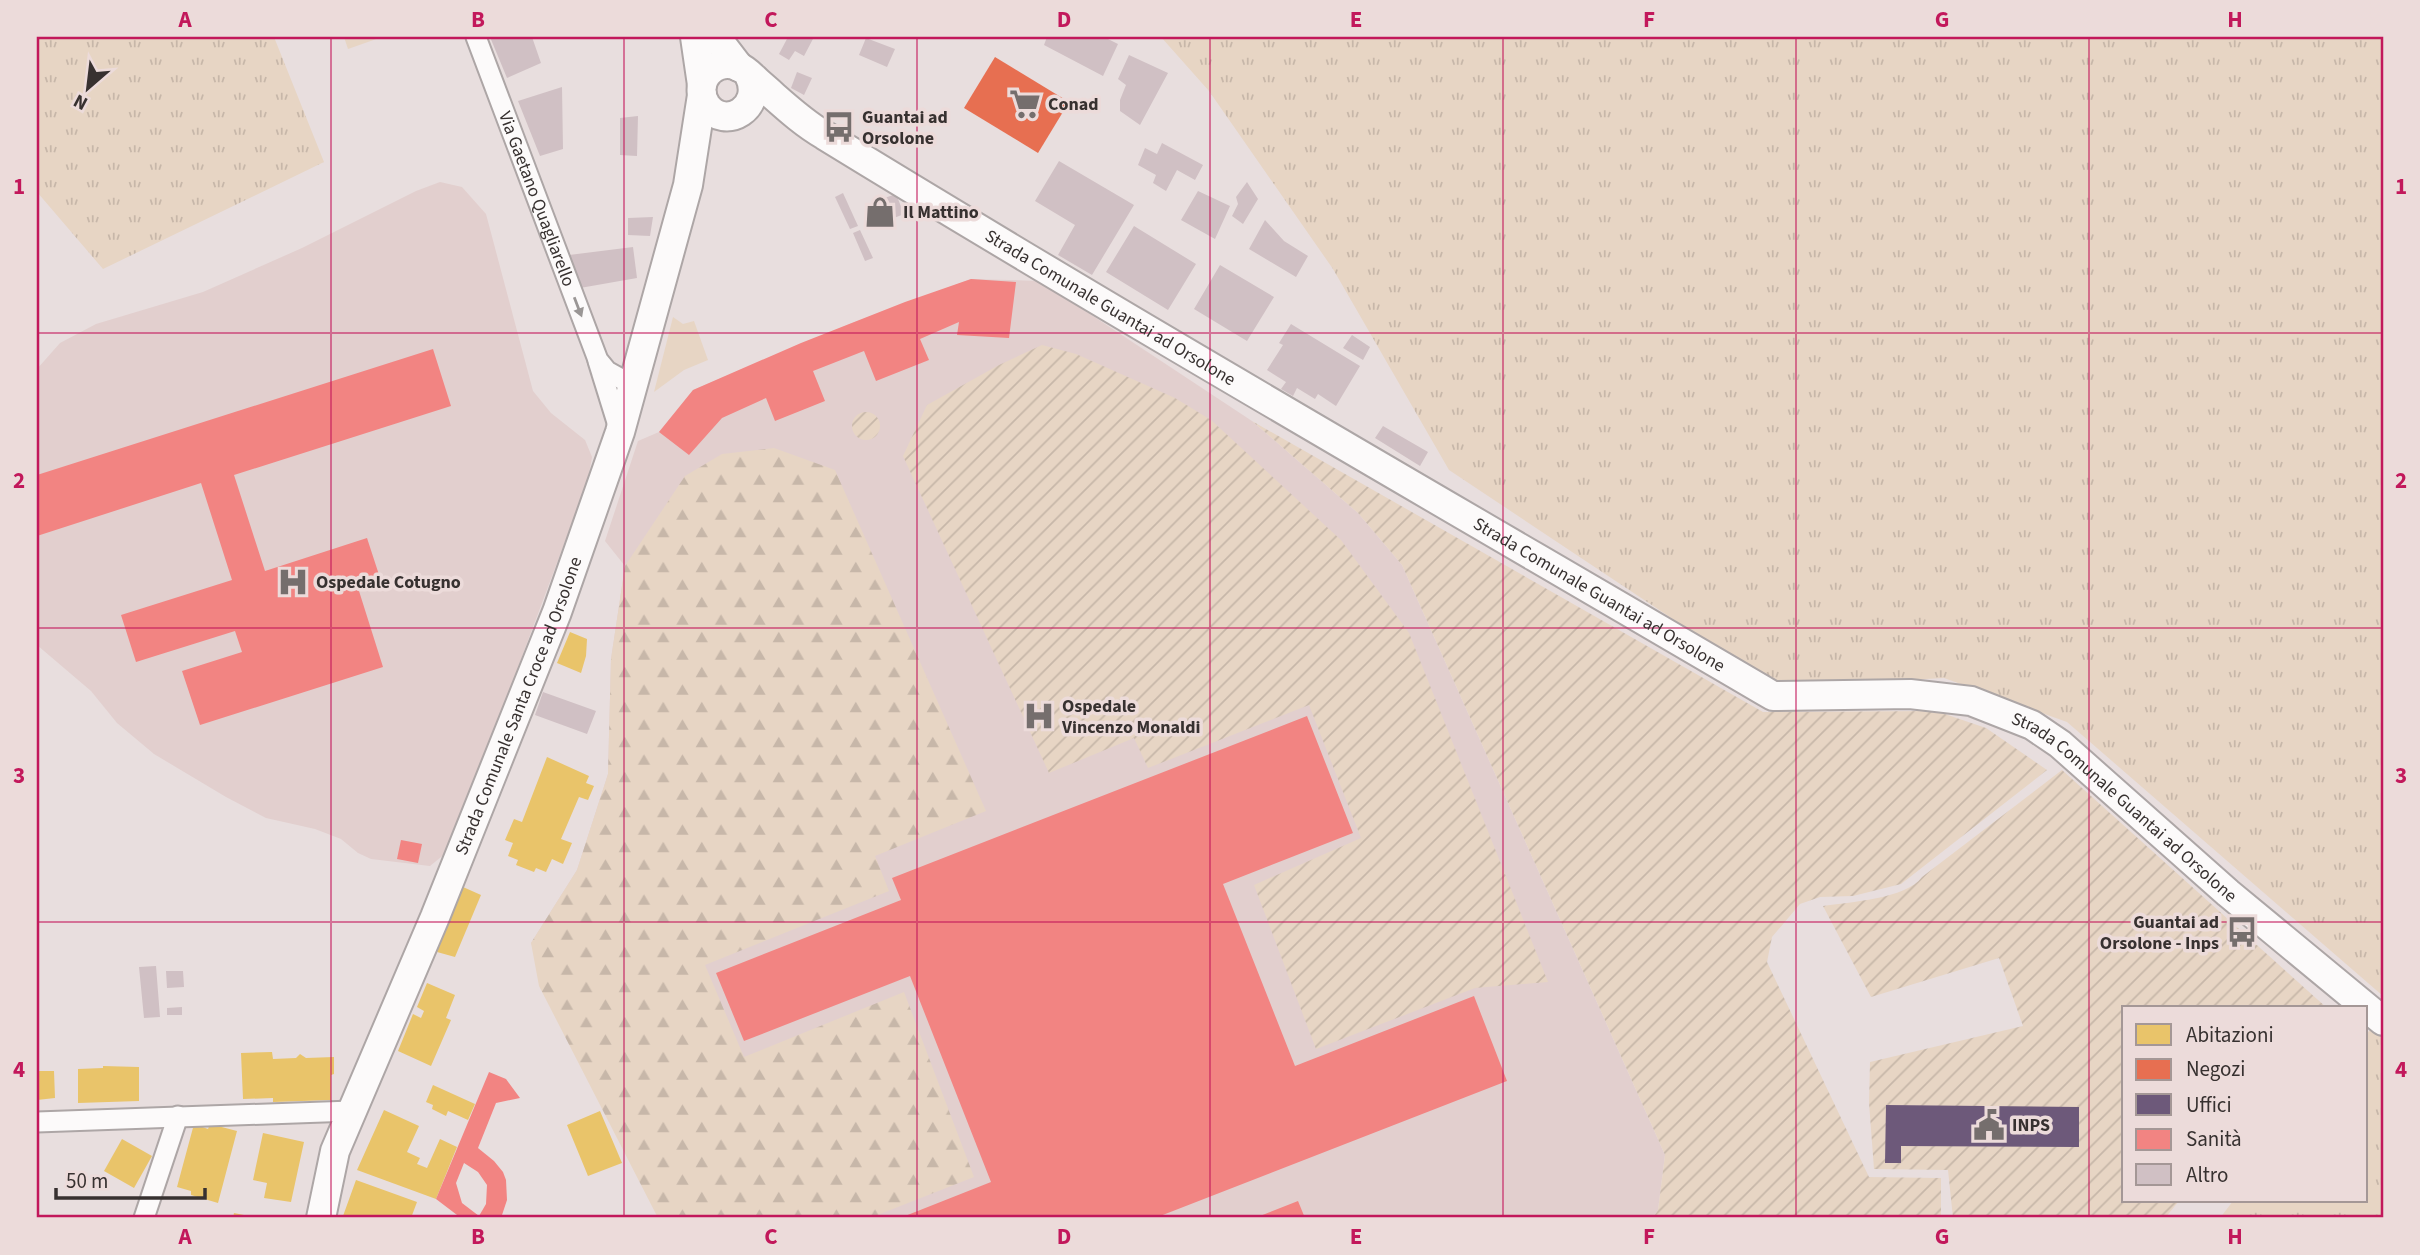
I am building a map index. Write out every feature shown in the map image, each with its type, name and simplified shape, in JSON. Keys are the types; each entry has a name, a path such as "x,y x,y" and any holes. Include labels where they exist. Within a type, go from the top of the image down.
{"street":[{"name":"Via Gaetano Quagliarello","path":"476,37 598,360 620,432"},
{"name":"Strada Comunale Santa Croce ad Orsolone","path":"321,1218 335,1151 440,904 557,612 620,432 688,185 702,90 695,37"},
{"name":"Strada Comunale Guantai ad Orsolone","path":"716,37 744,71 804,123 976,229 1773,696 1910,695 1971,701 2032,725 2060,744 2228,893 2365,1006"},
{"path":"732,64 744,71 754,85 754,96 749,105 737,114 722,115 713,111 706,104 702,90 709,72 716,66 732,64"},
{"name":"Strada Comunale Guantai ad Orsolone","path":"737,114 758,112 804,123"},
{"name":"Strada Comunale Santa Croce ad Orsolone","path":"688,185 698,164 737,114"},
{"path":"598,360 607,371 634,386"},
{"name":"Strada Comunale Guantai ad Orsolone","path":"2368,1009 2383,1021"},
{"path":"37,1122 352,1111"},
{"path":"144,1218 178,1116"}],"shaded area":[{"name":"Ospedale Cotugno","path":"440,182 462,187 486,214 533,391 551,413 585,440 592,457 573,520 456,833 446,853 430,866 371,859 358,853 341,839 315,829 266,818 226,797 154,754 117,723 91,691 37,645 37,369 60,343 96,324 203,292"},
{"name":"Ospedale Vincenzo Monaldi","path":"971,279 1040,281 1252,421 1358,513 1402,565 1665,1155 1658,1210 1653,1218 659,1218 531,943 577,870 608,774 611,659 625,566 605,541 638,441 659,432 693,390 852,323"}],"green space":[{"path":"37,37 274,37 324,162 103,269 37,192"},
{"path":"344,37 382,37 348,49"},
{"path":"1161,37 2383,37 2383,996 2067,722 1944,678 1775,687 1449,470 1333,269 1209,91"},
{"path":"673,317 683,324 694,321 708,360 684,370 654,392"},
{"path":"1042,345 1076,354 1175,398 1211,420 1341,540 1409,633 1548,982 1475,988 1316,1049 1254,885 1361,838 1309,705 1148,768 1134,738 1049,773 903,456 927,405 999,365"},
{"path":"866,412 876,416 880,426 876,436 866,440 856,436 852,426 856,416"},
{"path":"1252,421 1763,712 1936,711 1986,728 2047,770 1901,884 1853,896 1820,897 1800,904 1772,937 1767,962 1869,1177 1941,1178 1941,1218 1653,1218 1658,1210 1665,1155 1402,565 1358,513"},
{"path":"774,448 835,470 986,811 875,856 889,891 705,965 744,1057 904,992 974,1177 870,1218 658,1218 539,986 531,943 577,870 608,774 611,659 625,566 685,476 722,454"},
{"path":"2062,770 2325,1006 2122,1006 2122,1202 2178,1202 2165,1218 1953,1218 1948,1170 1874,1169 1869,1103 1870,1062 2023,1026 1999,958 1871,997 1823,906 1890,895 1914,884"},
{"path":"2383,1013 2383,1218 2220,1218 2232,1202 2368,1202 2368,1032"}],"building: Abitazioni":[{"path":"570,632 587,639 581,673 557,663"},
{"path":"547,757 589,776 586,783 594,786 588,800 579,797 561,839 572,843 563,864 552,859 546,872 536,868 534,872 516,865 518,860 508,856 513,843 505,840 514,819 522,822"},
{"path":"463,887 481,895 455,957 437,952"},
{"path":"427,983 455,995 446,1018 451,1020 431,1066 398,1051 413,1014 421,1018 424,1011 417,1007"},
{"path":"272,1052 273,1059 296,1058 300,1054 306,1058 334,1057 331,1100 273,1102 273,1098 243,1099 241,1053"},
{"path":"103,1066 139,1067 139,1101 78,1103 78,1069"},
{"path":"37,1071 54,1071 55,1098 37,1100"},
{"path":"433,1085 475,1104 468,1120 448,1111 446,1116 432,1109 433,1105 426,1102"},
{"path":"384,1110 419,1126 407,1152 420,1158 417,1164 427,1168 440,1139 457,1147 436,1199 357,1170"},
{"path":"600,1111 622,1163 588,1176 567,1125"},
{"path":"194,1124 208,1129 210,1124 237,1131 218,1203 191,1195 191,1191 177,1187"},
{"path":"263,1133 304,1142 291,1202 264,1198 267,1183 253,1180"},
{"path":"122,1139 152,1156 134,1188 104,1171"},
{"path":"356,1180 417,1202 411,1218 345,1218 343,1216"},
{"path":"234,1213 249,1216 249,1218 233,1218"}],"building: Negozi":[{"path":"995,57 1069,102 1038,153 964,108"}],"building: Uffici":[{"path":"1886,1105 2079,1107 2079,1147 1901,1146 1901,1163 1885,1163"}],"building: Sanità":[{"path":"971,279 1016,282 1009,338 957,335 959,322 920,339 929,360 876,381 864,351 813,371 825,401 775,421 766,398 722,418 689,455 659,432 693,390 801,343"},
{"path":"433,349 451,406 234,475 265,571 367,538 382,584 359,591 383,667 200,725 182,671 242,652 235,631 136,662 121,615 232,580 201,483 37,536 37,475"},
{"path":"1307,716 1353,833 1223,884 1295,1066 1474,996 1507,1081 1155,1218 900,1218 991,1182 910,976 744,1041 716,973 901,900 892,878"},
{"path":"401,840 422,844 418,863 397,859"},
{"path":"489,1072 506,1079 520,1098 496,1103 478,1148 494,1161 506,1180 507,1200 501,1218 461,1218 436,1199","holes":["464,1163 478,1172 487,1185 486,1204 479,1216 462,1203 456,1183"]},
{"path":"1298,1201 1305,1218 1255,1218"}],"building: Altro":[{"path":"490,37 532,37 541,63 507,78"},
{"path":"788,37 814,37 804,56 795,51 789,60 779,54"},
{"path":"1047,37 1104,37 1118,44 1103,76 1044,45"},
{"path":"866,38 895,49 887,67 859,55"},
{"path":"1129,55 1168,73 1140,125 1120,111 1120,100 1126,85 1118,79"},
{"path":"797,72 812,78 804,95 791,88"},
{"path":"562,87 563,149 540,156 518,101"},
{"path":"638,116 637,156 620,155 620,118"},
{"path":"1162,143 1203,165 1195,180 1177,170 1166,191 1153,183 1156,175 1138,165 1145,148 1157,154"},
{"path":"1059,161 1134,205 1092,275 1058,255 1075,225 1035,201"},
{"path":"1247,182 1258,199 1243,224 1232,216 1238,204 1236,197"},
{"path":"1198,191 1230,206 1215,239 1181,220"},
{"path":"843,193 858,226 850,229 835,197"},
{"path":"896,194 904,214 884,222 876,201"},
{"path":"653,217 650,236 628,235 628,218"},
{"path":"1265,220 1284,241 1308,256 1296,277 1249,249"},
{"path":"1134,226 1196,264 1168,310 1106,272"},
{"path":"860,230 873,258 865,261 853,233"},
{"path":"633,247 637,278 580,288 569,255"},
{"path":"1220,265 1274,297 1247,341 1194,309"},
{"path":"1291,324 1360,366 1336,406 1318,394 1315,399 1297,388 1293,396 1281,389 1286,382 1267,370 1283,345 1279,343"},
{"path":"1352,335 1370,347 1363,360 1343,348"},
{"path":"1383,426 1428,452 1420,466 1375,438"},
{"path":"543,692 596,711 587,734 535,715"},
{"path":"156,966 160,1017 144,1018 139,967"},
{"path":"166,971 183,971 184,987 167,988"},
{"path":"182,1007 182,1015 167,1015 167,1008"}],"place":[{"name":"Conad","path":"1025,104"},
{"name":"Guantai ad Orsolone","path":"839,127"},
{"name":"Il Mattino","path":"880,212"},
{"name":"Ospedale Cotugno","path":"293,582"},
{"name":"Ospedale Vincenzo Monaldi","path":"1039,716"},
{"name":"Guantai ad Orsolone - Inps","path":"2242,932"},
{"name":"INPS","path":"1989,1125"}]}
